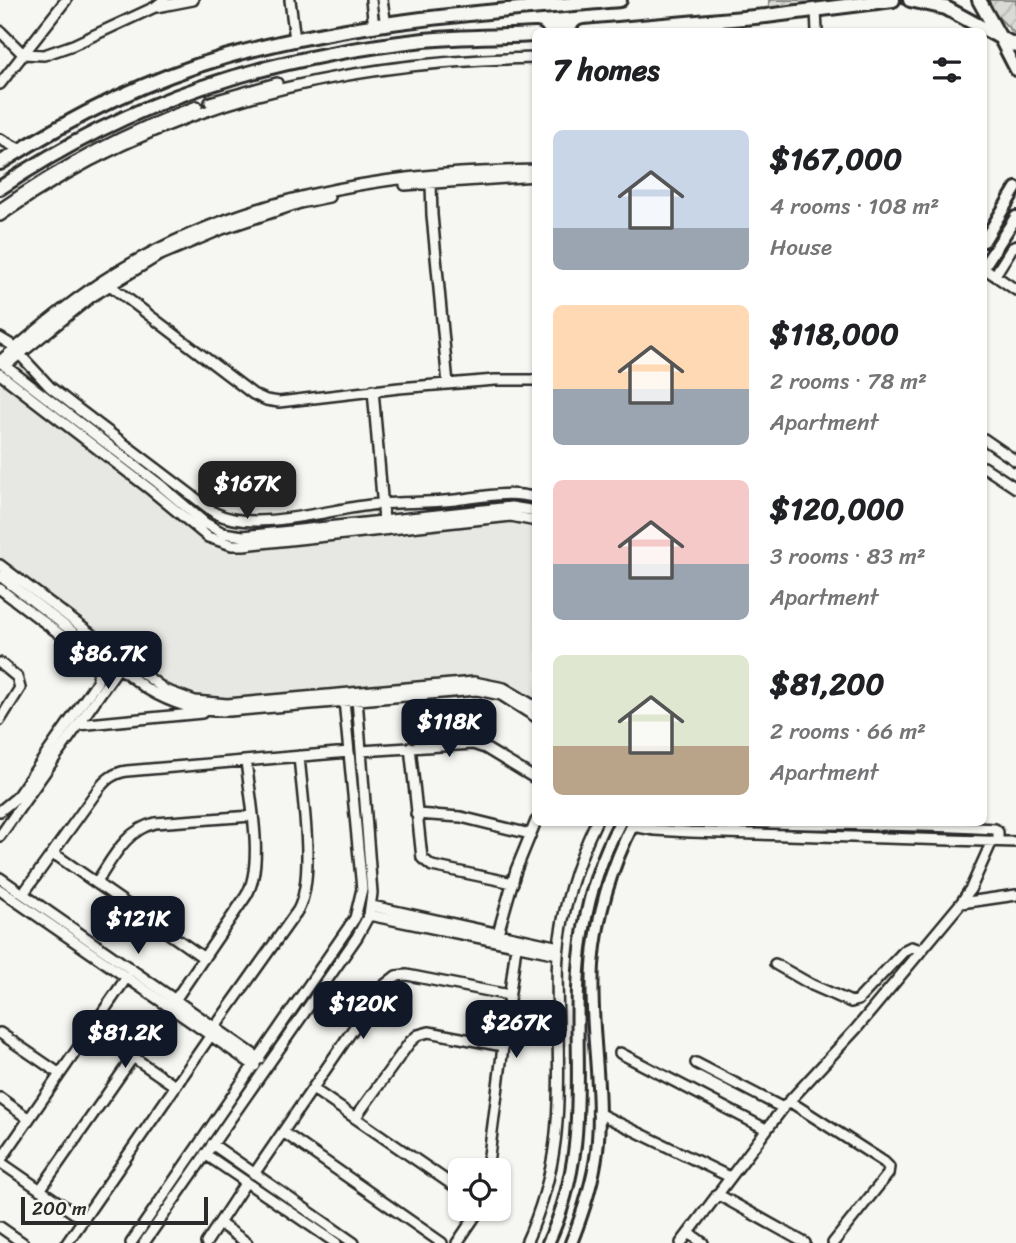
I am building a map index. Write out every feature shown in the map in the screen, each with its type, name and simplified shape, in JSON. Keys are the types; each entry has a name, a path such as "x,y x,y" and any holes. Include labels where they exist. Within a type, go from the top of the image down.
{"highway":[{"path":"0,163 88,112 132,91 225,57 295,40 380,26 620,0"},
{"path":"639,28 893,0"},
{"path":"910,0 946,8 983,28"},
{"path":"979,0 999,37"},
{"path":"483,13 480,22 484,36"},
{"path":"461,16 466,23 463,37"},
{"path":"987,30 1016,46"},
{"path":"0,188 56,152 99,129 186,91 305,57 341,51 463,37 532,35"}],"main road":[{"path":"999,37 1016,70"},
{"path":"987,236 1016,188"},
{"path":"987,262 1016,217"},
{"path":"548,1243 565,1202 576,1150 579,985 583,930 599,868 618,826"},
{"path":"571,1243 593,1174 598,1113 593,998 596,935 611,874 632,826"}],"street":[{"path":"0,84 66,0"},
{"path":"0,32 23,54 44,55 73,45 155,7 164,0"},
{"path":"155,7 193,0"},
{"path":"290,0 295,40"},
{"path":"371,0 380,26"},
{"path":"380,26 382,0"},
{"path":"816,9 817,28"},
{"path":"0,209 59,172 138,131 235,94 366,65 452,55 532,52"},
{"path":"0,216 44,188 139,137 161,126 224,104 301,84 367,71 463,60 532,58"},
{"path":"0,139 21,150"},
{"path":"532,170 433,178 300,203 190,242 106,282 69,304 1,366 198,530 220,542 244,545 511,516 532,520"},
{"path":"433,178 532,176"},
{"path":"433,178 432,215 448,384"},
{"path":"995,275 1012,247 1016,246"},
{"path":"987,269 1016,290"},
{"path":"106,282 260,397 273,401 373,390 532,380"},
{"path":"0,338 9,343 58,393 223,517 240,521 293,517 386,504 430,503 512,494 532,497"},
{"path":"0,344 16,352"},
{"path":"20,384 138,467 205,523 223,533 243,536 511,507 532,510"},
{"path":"373,390 387,521"},
{"path":"987,441 1016,461"},
{"path":"987,469 1016,488"},
{"path":"0,565 162,698 195,710 212,712"},
{"path":"0,576 121,663 165,690 187,699 211,704 395,692 485,682 504,688 532,705"},
{"path":"0,589 93,659 97,664 99,676 20,793 0,812 6,823"},
{"path":"0,663 17,677 20,688 0,720"},
{"path":"0,836 6,823 121,663"},
{"path":"78,725 344,701 395,692 485,691 501,695 532,714"},
{"path":"144,1243 358,937 370,911 357,699"},
{"path":"131,1243 347,933 360,904 362,889 344,701"},
{"path":"361,751 463,744 479,746 532,777"},
{"path":"410,747 420,854 428,864 513,883"},
{"path":"23,894 100,786 116,774 349,752"},
{"path":"67,1243 298,910 304,897 307,875 299,756"},
{"path":"175,1000 253,882 256,867 246,761"},
{"path":"416,814 461,817 530,834"},
{"path":"96,883 126,839 144,826 252,816"},
{"path":"498,933 534,826"},
{"path":"526,1243 547,1189 555,1150 559,950 568,896 594,826"},
{"path":"644,826 676,832 1016,842"},
{"path":"681,1243 766,1129 856,1029 971,888 998,832 995,829 945,826"},
{"path":"53,853 204,958"},
{"path":"0,878 175,1000 213,1031"},
{"path":"0,890 257,1062"},
{"path":"961,903 1016,895"},
{"path":"370,911 498,933 559,950"},
{"path":"370,911 516,946 559,950"},
{"path":"489,1158 516,946"},
{"path":"775,964 849,1002 858,1000 908,948 922,950"},
{"path":"254,1174 383,987 396,976 407,975 509,995"},
{"path":"83,1220 0,1161 127,977"},
{"path":"871,986 883,995"},
{"path":"91,1028 175,1086"},
{"path":"355,1118 410,1042 418,1035 429,1032 503,1046"},
{"path":"0,1033 60,1074"},
{"path":"620,1053 766,1129"},
{"path":"40,1190 133,1057"},
{"path":"696,1063 786,1105 890,1167 888,1174 833,1243"},
{"path":"313,1089 448,1181"},
{"path":"0,1098 29,1119"},
{"path":"598,1113 730,1177"},
{"path":"283,1132 442,1243"},
{"path":"212,1144 354,1243"},
{"path":"205,1154 336,1243"},
{"path":"206,1243 246,1182"},
{"path":"717,1194 805,1243"},
{"path":"457,1243 472,1221"},
{"path":"219,1223 247,1243"},
{"path":"0,1227 23,1243"},
{"path":"689,1233 703,1243"}],"shaded area":[{"path":"769,0 833,0 769,9"},
{"path":"982,0 1016,0 1016,35 983,2"},
{"path":"0,350 30,373 35,387 212,521 232,528 328,521 354,512 412,509 430,511 506,502 520,502 532,506 532,710 502,692 208,708 163,693 0,572"}]}
